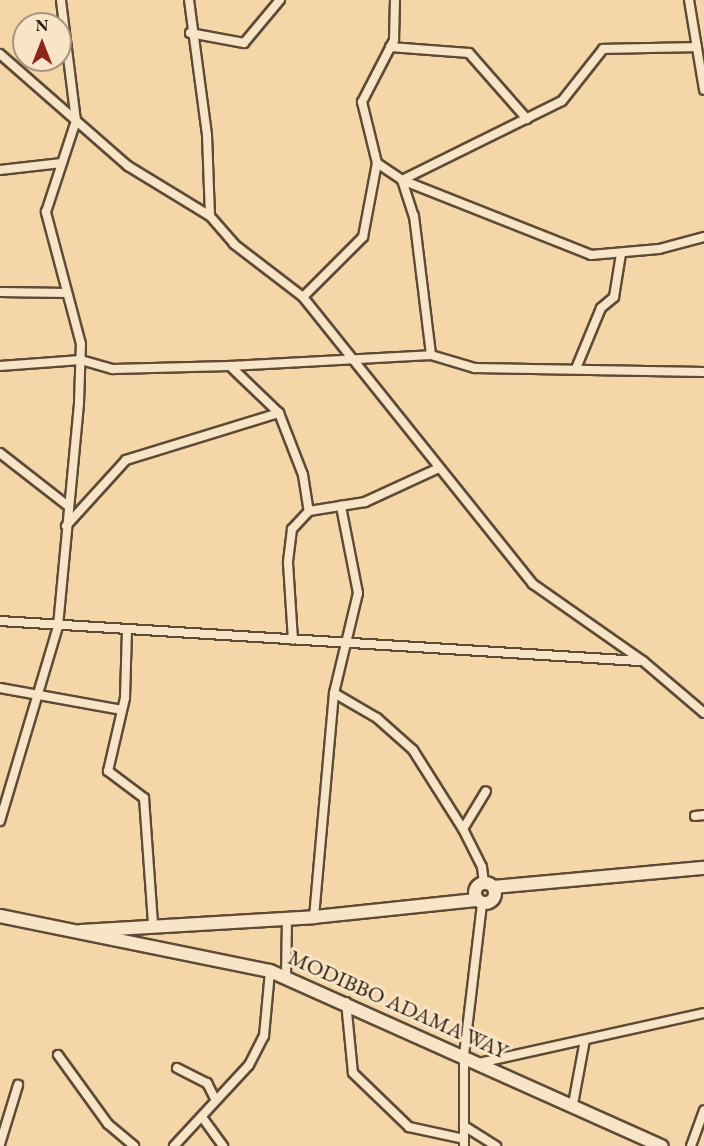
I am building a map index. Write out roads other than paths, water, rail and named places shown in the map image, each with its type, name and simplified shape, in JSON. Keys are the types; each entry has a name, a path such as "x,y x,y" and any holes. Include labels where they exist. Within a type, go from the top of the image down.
{"main road":[{"path":"69,933 153,923 315,917 442,903 519,884 704,868"},
{"name":"MODIBBO ADAMA WAY","path":"0,916 69,933 270,971 346,1001 662,1146"}],"street":[{"path":"0,821 57,626 81,360 46,212 76,121 61,0"},
{"path":"189,0 190,33 207,135 210,216"},
{"path":"190,33 244,43 280,0"},
{"path":"303,297 361,245 377,163 362,102 390,47 395,0"},
{"path":"689,0 704,90"},
{"path":"402,180 526,119 577,88 603,49 697,46"},
{"path":"390,47 469,53 526,119"},
{"path":"0,54 128,166 210,216 234,244 303,297 357,360 439,468 533,584 643,661 704,713"},
{"path":"0,170 62,163"},
{"path":"377,163 402,180 573,251 621,254 704,237"},
{"path":"402,180 414,216 431,355"},
{"path":"577,366 601,308 614,297 621,254"},
{"path":"0,291 67,293"},
{"path":"0,366 81,360 113,369 231,366 431,355 475,368 577,366 704,372"},
{"path":"231,366 279,414 296,447 309,511"},
{"path":"66,526 126,460 279,414"},
{"path":"0,453 68,507"},
{"path":"293,640 289,546 292,529 309,511 341,506 404,487 439,468"},
{"path":"315,917 334,693 358,593 341,506"},
{"path":"0,621 344,645 643,661"},
{"path":"127,630 122,710 108,771 144,798 153,923"},
{"path":"0,688 39,693 122,710"},
{"path":"334,693 376,718 413,750 463,829 482,867 484,893 464,1055 464,1142 409,1127 353,1073 346,1001"},
{"path":"463,829 486,791"},
{"path":"286,977 287,918"},
{"path":"174,1146 202,1117 215,1099 249,1065 264,1036 270,971"},
{"path":"479,1063 704,1014"},
{"path":"573,1104 585,1040"},
{"path":"58,1055 108,1124 134,1146"},
{"path":"177,1068 207,1083 215,1099"},
{"path":"0,1143 18,1085"},
{"path":"691,1146 704,1110"},
{"path":"202,1117 223,1146"},
{"path":"464,1126 496,1146"}]}
